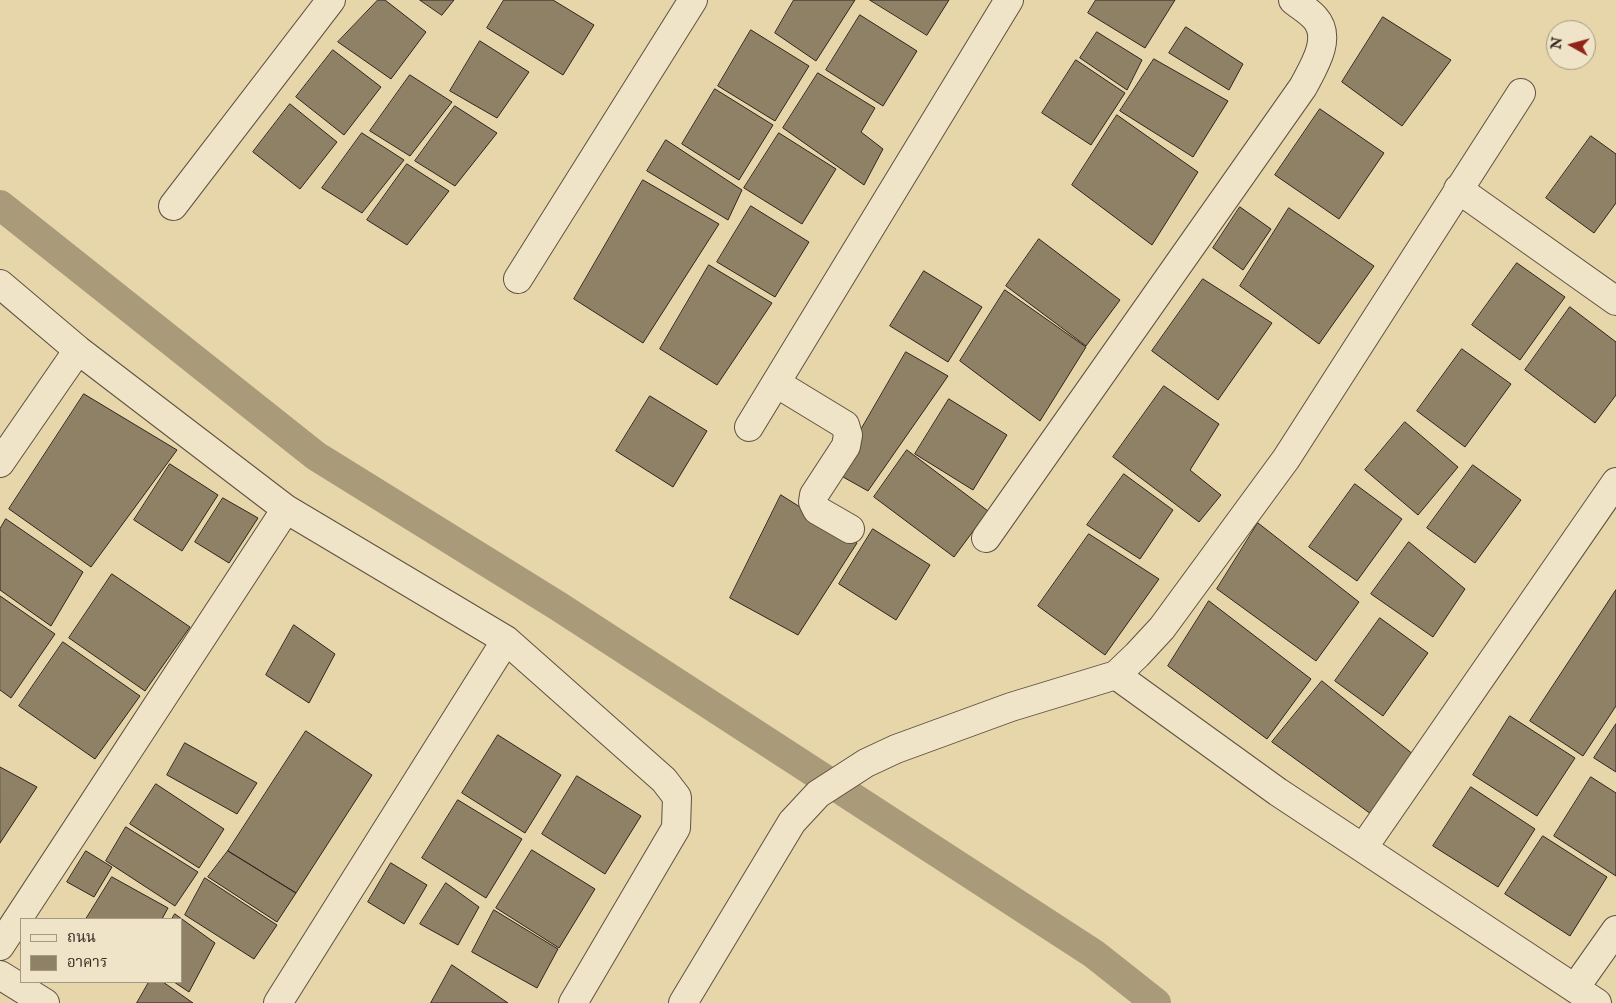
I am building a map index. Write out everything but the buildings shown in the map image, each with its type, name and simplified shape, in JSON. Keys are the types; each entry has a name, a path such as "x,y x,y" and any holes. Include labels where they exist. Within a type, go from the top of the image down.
{"street":[{"path":"173,206 331,0"},
{"path":"518,279 694,0"},
{"path":"749,427 1009,0"},
{"path":"986,538 1303,87 1318,58 1322,36 1316,19 1293,0"},
{"path":"683,1003 792,822 818,794 866,763 896,749 1011,707 1116,675 1162,628 1286,459 1521,93"},
{"path":"1458,189 1616,301"},
{"path":"0,284 78,350 286,509 506,640 664,780 677,797 676,828 573,1003"},
{"path":"0,463 78,350"},
{"path":"776,383 845,425 848,435 846,446 814,495 813,502 816,510 850,529"},
{"path":"1363,848 1616,482"},
{"path":"0,946 286,509"},
{"path":"278,1003 506,640"},
{"path":"1116,675 1278,792 1586,996 1616,930"},
{"path":"0,975 45,1003"}],"waterway":[{"path":"0,205 316,456 558,606 1094,954 1156,1003"}]}
